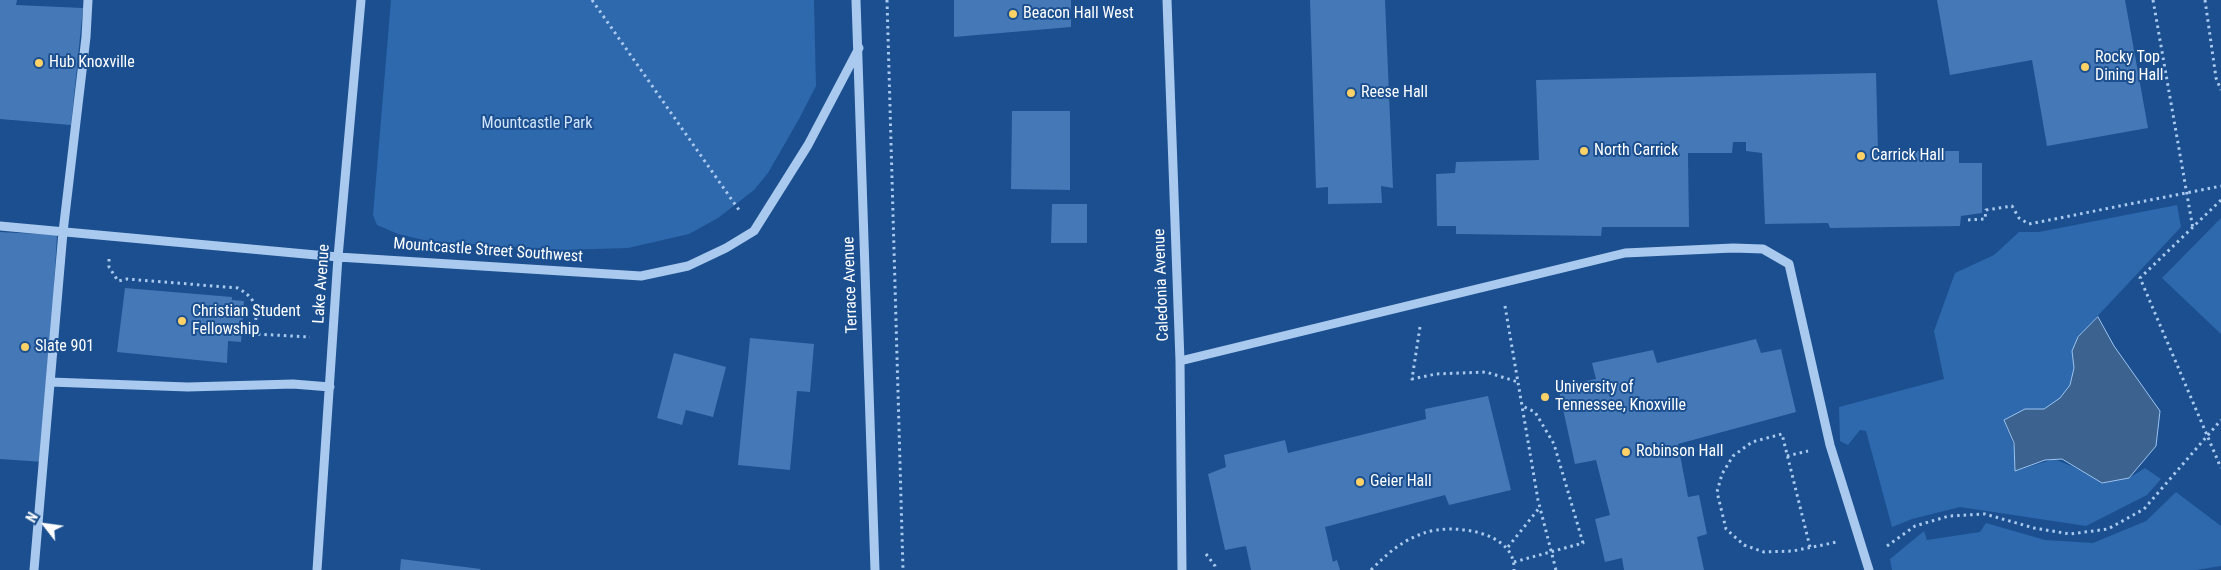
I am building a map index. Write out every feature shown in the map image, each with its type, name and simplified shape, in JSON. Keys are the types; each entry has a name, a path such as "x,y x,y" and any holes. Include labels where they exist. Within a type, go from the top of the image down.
{"street":[{"path":"34,570 63,232 86,37 88,0"},
{"name":"Lake Avenue","path":"317,570 338,256 361,0"},
{"name":"Terrace Avenue","path":"856,0 875,570"},
{"name":"Caledonia Avenue","path":"1168,0 1180,361 1182,570"},
{"name":"Mountcastle Street Southwest","path":"0,226 338,256 641,276 688,266 726,248 754,231 808,145 859,48"},
{"path":"1180,361 1625,253 1733,248 1763,249 1789,264 1830,446 1868,570"},
{"path":"50,382 188,387 293,384 330,387"}],"path":[{"path":"592,0 754,231"},
{"path":"887,0 903,570"},
{"path":"2153,0 2193,229"},
{"path":"2205,0 2216,78 2221,90"},
{"path":"1968,220 1985,219 1986,210 2012,206 2019,218 2029,224 2221,186"},
{"path":"2221,200 2140,278 2221,468"},
{"path":"109,236 109,267 118,281 127,279 238,288 250,295 256,305 256,334 333,338"},
{"path":"1501,283 1540,506 1556,570"},
{"path":"1424,301 1412,378 1436,374 1486,372 1518,382"},
{"path":"1514,562 1551,550 1583,543 1554,444 1535,412 1522,406"},
{"path":"1882,551 1915,526 1949,516 1985,514 2034,528 2070,534 2108,529 2144,509 2221,420"},
{"path":"1782,434 1810,547 1793,551 1764,552 1744,545 1726,529 1717,492 1722,474 1733,456 1752,442 1782,434"},
{"path":"1508,547 1540,506"},
{"path":"1371,570 1393,547 1425,532 1452,528 1488,535 1508,547 1514,562 1514,570"}],"green space":[{"name":"Mountcastle Park","path":"391,0 814,0 816,86 768,173 754,190 718,218 689,234 628,248 561,250 428,241 398,234 377,225 373,215"},
{"path":"2177,205 2181,227 2078,337 2073,357 2074,368 2070,385 2060,399 2044,409 2025,409 2004,420 2014,447 2015,471 2054,459 2076,468 2102,483 2129,478 2145,468 2161,479 2147,495 2086,526 1960,507 1912,519 1892,527 1866,431 1860,430 1848,445 1840,441 1839,407 1944,379 1934,331 1955,273 1994,255 2019,232 2039,232"},
{"path":"2221,218 2221,334 2162,278"},
{"path":"2176,492 2221,526 2221,566 2196,570 1892,570 1890,559 1924,531 1927,540 1980,532 1986,523 2045,540 2093,543 2146,521"}],"shaded area":[{"path":"2098,317 2114,346 2160,411 2156,446 2129,478 2102,483 2062,459 2045,460 2015,471 2014,443 2004,420 2025,409 2044,409 2060,398 2070,385 2074,368 2072,351 2078,337"}],"building":[{"name":"Hub Knoxville","path":"0,0 17,0 16,5 83,8 71,125 0,119"},
{"name":"Beacon Hall West","path":"954,0 1071,0 1071,27 954,37"},
{"name":"Reese Hall","path":"1310,0 1385,0 1393,188 1381,186 1382,203 1328,204 1328,187 1316,188"},
{"name":"Rocky Top Dining Hall","path":"1937,0 2125,0 2148,128 2047,146 2032,60 1950,75"},
{"name":"Carrick Hall","path":"1876,73 1878,151 1959,151 1959,163 1982,163 1982,213 1961,216 1960,226 1830,228 1828,223 1765,224 1762,153 1746,151 1746,142 1733,142 1732,153 1688,153 1689,227 1602,227 1601,236 1456,234 1456,226 1437,226 1436,174 1455,173 1456,162 1539,160 1536,80"},
{"path":"1012,111 1070,111 1070,190 1011,189"},
{"path":"1052,204 1087,204 1087,243 1051,243"},
{"name":"Slate 901","path":"0,232 57,235 44,462 0,459"},
{"name":"Christian Student Fellowship","path":"125,288 232,297 232,300 244,301 241,342 228,341 227,363 117,352"},
{"path":"750,338 814,344 810,392 797,391 790,470 738,465"},
{"name":"Robinson Hall","path":"1756,339 1761,353 1781,349 1796,412 1678,444 1688,497 1699,495 1707,534 1697,537 1704,570 1624,570 1622,558 1605,562 1595,519 1610,515 1596,460 1575,464 1558,386 1596,379 1592,363 1653,350 1657,363"},
{"path":"674,353 726,367 713,417 686,410 682,425 657,418"},
{"name":"Geier Hall","path":"1488,396 1511,490 1449,505 1445,495 1325,527 1333,562 1337,560 1340,570 1251,570 1246,546 1225,550 1208,474 1226,467 1224,455 1285,440 1288,453 1426,419 1425,409"},
{"path":"401,559 481,569 400,570"}],"place":[{"name":"Beacon Hall West","path":"1013,14"},
{"name":"Hub Knoxville","path":"39,63"},
{"name":"Rocky Top Dining Hall","path":"2085,67"},
{"name":"Reese Hall","path":"1351,93"},
{"name":"North Carrick","path":"1584,151"},
{"name":"Carrick Hall","path":"1861,156"},
{"name":"Christian Student Fellowship","path":"182,321"},
{"name":"Slate 901","path":"25,347"},
{"name":"University of Tennessee, Knoxville","path":"1545,397"},
{"name":"Robinson Hall","path":"1626,452"},
{"name":"Geier Hall","path":"1360,482"}]}
